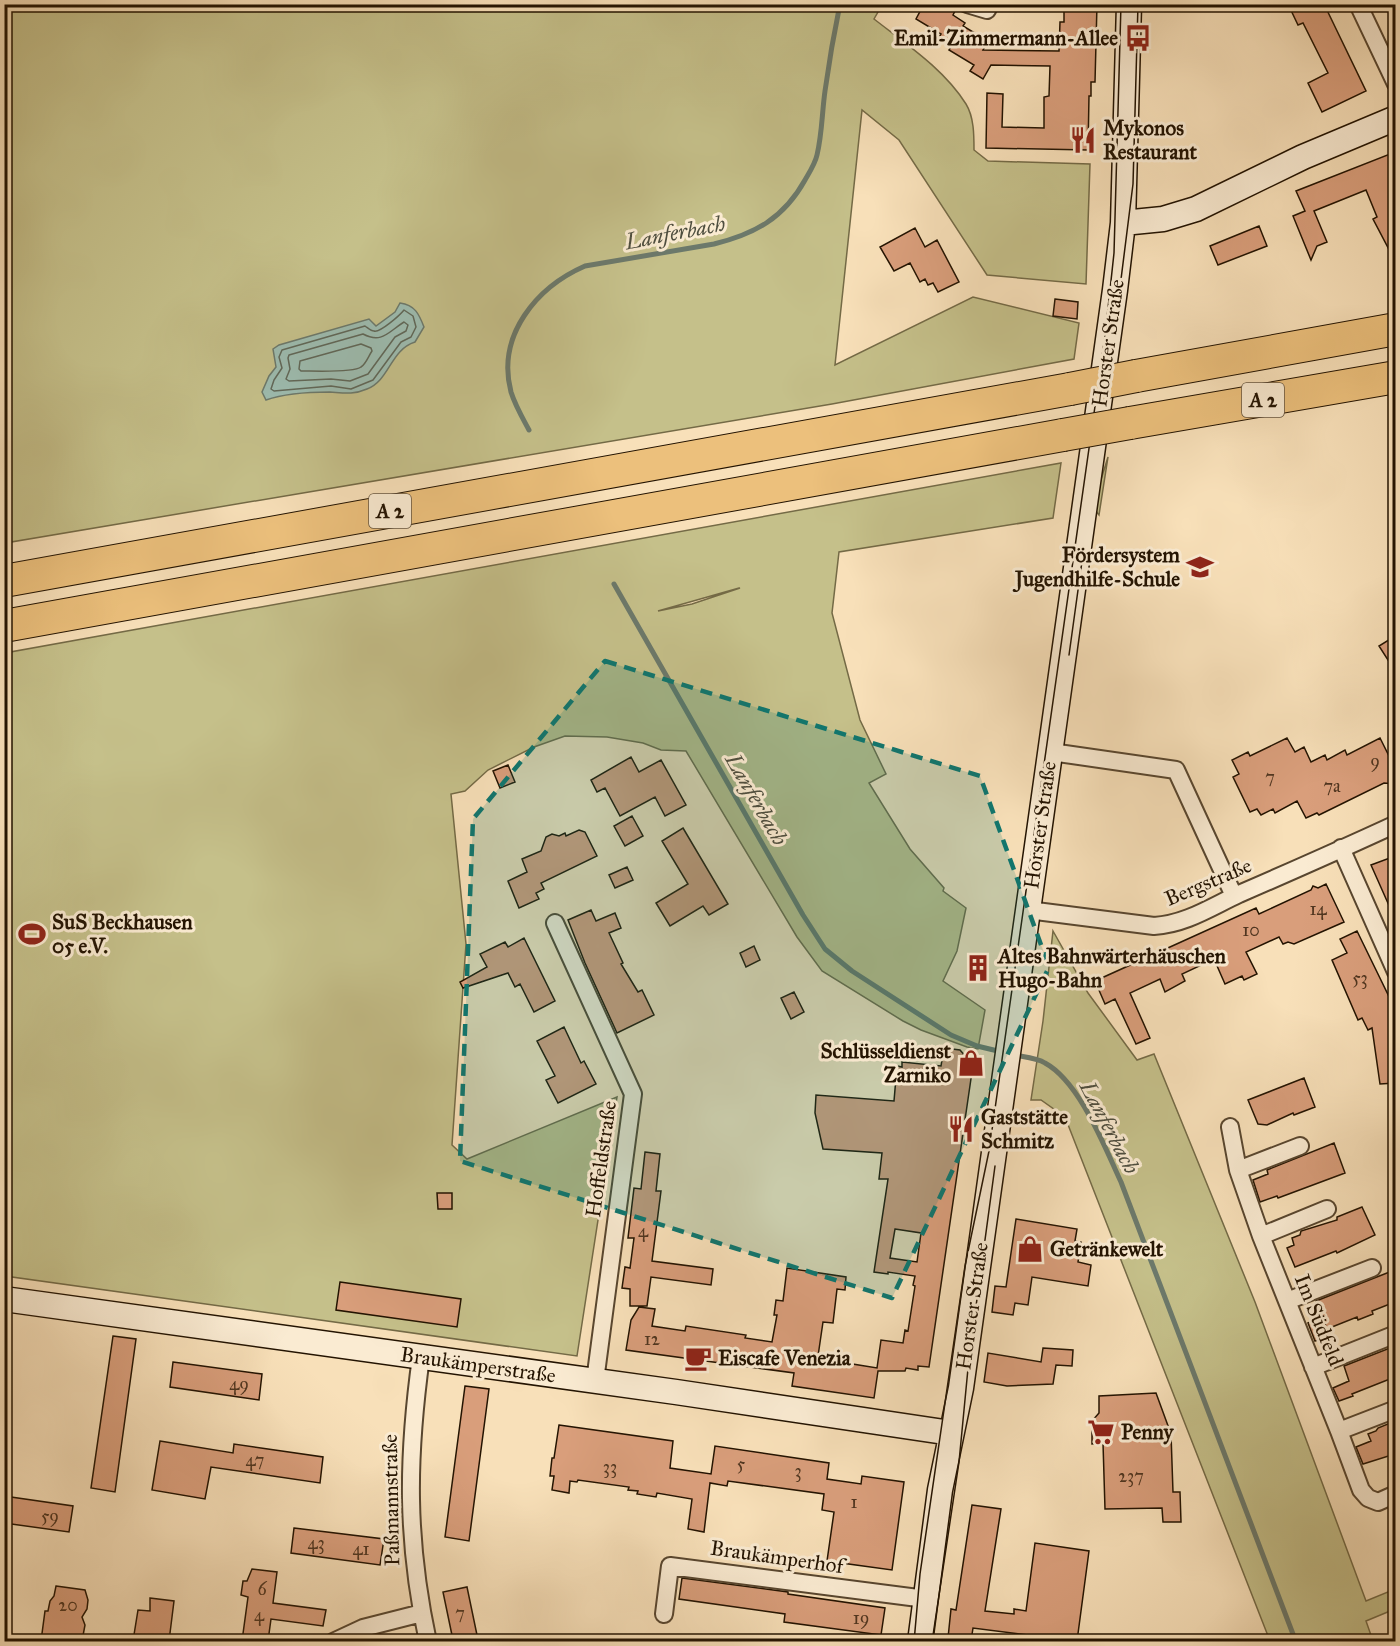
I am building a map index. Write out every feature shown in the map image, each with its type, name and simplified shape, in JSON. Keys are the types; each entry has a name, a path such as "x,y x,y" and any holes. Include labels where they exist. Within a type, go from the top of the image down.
{"highway":[{"name":"A 2","path":"4,581 1395,330"},
{"name":"A 2","path":"4,626 1395,377"}],"main road":[{"name":"Horster Straße","path":"920,1641 940,1490 961,1388 1123,223 1129,4"},
{"path":"1123,223 1163,219 1196,209 1303,157 1395,118"},
{"name":"Braukämperstraße","path":"4,1299 951,1433"}],"street":[{"path":"967,4 987,10 990,4"},
{"path":"1358,4 1395,84"},
{"path":"1051,752 1176,770 1234,896"},
{"name":"Bergstraße","path":"1028,910 1154,926 1170,925 1185,921 1234,896 1395,824"},
{"path":"1341,849 1395,972"},
{"name":"Hoffeldstraße","path":"555,923 633,1094 595,1381"},
{"name":"Im Südfeld","path":"1230,1127 1238,1170 1261,1236 1340,1431 1361,1490 1368,1498 1378,1502 1395,1494"},
{"path":"1238,1170 1300,1146"},
{"path":"1261,1236 1327,1209"},
{"path":"1287,1301 1372,1268"},
{"path":"1313,1367 1395,1334"},
{"name":"Paßmannstraße","path":"421,1357 411,1435 410,1526 415,1576 428,1641"},
{"path":"1340,1431 1395,1409"},
{"name":"Braukämperhof","path":"664,1614 670,1566 926,1599"},
{"path":"333,1641 363,1628 422,1613"}],"highlighted area":[{"path":"605,661 980,776 1049,967 892,1298 460,1161 473,819"}],"shaded area":[{"path":"4,5 882,5 874,19 936,68 957,91 971,115 974,150 988,161 1090,164 1086,284 987,275 899,140 862,110 835,365 973,297 1079,323 1074,359 832,404 5,543"},
{"path":"1108,457 1099,515 1095,510 1099,486"},
{"path":"1061,463 1053,518 839,552 832,613 860,720 886,774 869,783 910,849 944,888 943,891 966,908 957,951 943,981 985,1010 978,1049 921,1030 903,1021 822,971 797,937 686,751 661,750 643,743 607,737 565,736 534,747 488,770 465,791 451,794 466,944 452,1145 467,1159 617,1097 577,1356 5,1276 5,653","holes":["740,588 692,604 658,611"]},
{"path":"1053,931 1088,993 1137,1060 1154,1054 1255,1302 1366,1601 1395,1589 1395,1609 1366,1621 1373,1641 1270,1641 1065,1117 1041,1100 1031,1100"}],"water":[{"path":"400,303 416,311 424,327 415,342 400,351 375,385 353,393 306,393 266,400 262,392 276,367 273,349 279,345 369,319 376,326 395,312"}],"building":[{"path":"924,4 945,4 955,11 953,15 965,23 963,26 988,41 983,50 1059,51 1060,22 1064,22 1064,9 1068,9 1068,4 1097,4 1095,82 1091,82 1091,96 1089,96 1088,150 986,148 987,93 1003,94 1002,127 1044,128 1044,97 1049,96 1050,66 991,65 983,79 970,71 974,65 949,50 952,45 939,37 941,34 916,19"},
{"path":"1288,4 1324,4 1366,91 1322,112 1308,83 1328,73 1303,23 1298,25"},
{"path":"1395,152 1395,261 1373,219 1377,217 1366,190 1314,211 1327,242 1317,246 1311,260 1293,216 1305,211 1296,191"},
{"path":"1259,226 1267,246 1218,265 1210,246"},
{"path":"915,228 925,247 937,240 959,282 938,292 933,283 928,285 925,279 920,282 910,263 894,271 880,247"},
{"path":"1055,299 1078,302 1077,319 1053,316"},
{"path":"1395,636 1395,671 1379,646"},
{"path":"1287,738 1295,752 1304,747 1311,762 1325,755 1327,760 1345,750 1347,755 1380,738 1395,768 1395,784 1384,783 1319,815 1317,813 1306,818 1297,801 1275,813 1273,809 1261,815 1257,809 1250,812 1233,777 1239,774 1232,760 1248,752 1250,756"},
{"path":"631,757 639,772 661,760 686,805 665,816 655,797 620,816 605,788 597,792 591,780"},
{"path":"508,765 515,782 500,788 493,771"},
{"path":"632,816 643,836 625,846 614,826"},
{"path":"683,828 728,904 709,915 703,906 670,926 656,903 688,884 662,841"},
{"path":"579,830 585,832 597,856 541,883 544,889 536,893 539,899 519,908 508,881 527,872 522,859 541,851 546,837 565,833 566,836"},
{"path":"1395,856 1395,919 1371,865"},
{"path":"627,867 633,880 615,888 609,875"},
{"path":"1326,884 1344,922 1294,944 1288,942 1283,944 1279,937 1246,952 1257,974 1244,980 1242,976 1225,984 1214,959 1182,974 1185,981 1165,992 1160,979 1130,993 1150,1038 1136,1044 1115,999 1105,1004 1095,981 1256,908 1259,914 1311,890 1313,886 1318,888"},
{"path":"591,910 596,921 615,913 621,928 609,933 623,963 621,964 638,992 642,990 654,1015 617,1033 568,920"},
{"path":"1357,931 1395,1009 1395,1083 1380,1084 1372,1028 1368,1030 1362,1018 1358,1020 1332,960 1347,953 1340,939"},
{"path":"524,938 555,1001 534,1012 520,984 515,987 508,973 463,988 460,982 487,967 480,954 505,942 508,947"},
{"path":"754,946 760,960 746,967 740,953"},
{"path":"794,992 804,1012 791,1019 781,998"},
{"path":"564,1027 581,1063 584,1061 596,1084 558,1103 546,1080 555,1076 537,1041"},
{"path":"944,1048 960,1050 966,1057 974,1058 929,1367 918,1366 918,1370 906,1368 905,1371 878,1371 874,1398 792,1386 794,1373 626,1350 631,1320 639,1307 655,1309 652,1326 685,1331 686,1326 746,1335 745,1338 772,1342 777,1315 774,1315 776,1300 783,1301 787,1268 846,1277 845,1290 837,1289 833,1323 823,1322 817,1363 846,1367 846,1363 877,1368 881,1340 903,1343 905,1330 908,1331 915,1276 874,1272 888,1179 879,1179 882,1153 823,1149 815,1113 816,1095 894,1101 897,1066 902,1067 902,1062 941,1066","holes":["895,1229 921,1233 917,1262 890,1258"]},
{"path":"1304,1078 1315,1107 1294,1115 1293,1113 1267,1125 1258,1124 1248,1100"},
{"path":"1334,1143 1345,1173 1278,1198 1277,1196 1260,1202 1253,1180 1268,1174 1267,1170"},
{"path":"645,1152 660,1154 656,1191 661,1191 652,1261 713,1269 711,1285 651,1277 647,1306 630,1306 630,1289 622,1288 625,1267 630,1268 634,1238 628,1238 634,1188 641,1189"},
{"path":"437,1193 452,1193 452,1209 438,1209"},
{"path":"1362,1207 1375,1235 1337,1253 1336,1251 1295,1267 1287,1248 1294,1245 1292,1238 1300,1235 1301,1231 1337,1220 1337,1217"},
{"path":"1016,1219 1077,1229 1075,1241 1081,1242 1078,1262 1091,1265 1088,1286 1032,1277 1028,1305 1015,1303 1013,1315 992,1312 995,1286 1006,1287"},
{"path":"1392,1271 1395,1281 1395,1302 1372,1311 1373,1314 1358,1320 1357,1317 1327,1329 1316,1301"},
{"path":"340,1282 461,1299 457,1327 336,1310"},
{"path":"1322,1317 1329,1336 1315,1341 1308,1323"},
{"path":"113,1336 136,1339 115,1492 91,1488"},
{"path":"1395,1346 1395,1377 1339,1401 1333,1388 1349,1381 1344,1366"},
{"path":"1043,1348 1073,1350 1072,1366 1056,1365 1053,1384 1007,1386 984,1382 988,1353 1041,1362"},
{"path":"173,1362 262,1374 259,1400 170,1387"},
{"path":"465,1386 489,1389 469,1541 445,1537"},
{"path":"1156,1393 1171,1434 1173,1492 1180,1492 1181,1522 1163,1522 1162,1508 1105,1509 1103,1443 1092,1444 1092,1421 1099,1413 1099,1396"},
{"path":"1395,1421 1395,1454 1363,1464 1356,1447 1371,1441 1368,1434"},
{"path":"559,1425 673,1441 670,1468 711,1474 715,1446 829,1463 827,1479 861,1484 862,1476 904,1482 892,1570 827,1561 834,1512 822,1510 824,1494 728,1481 727,1486 710,1483 704,1532 688,1529 692,1499 657,1493 656,1497 637,1494 638,1491 628,1490 629,1487 578,1480 577,1482 570,1481 569,1493 552,1490 554,1476 550,1476"},
{"path":"160,1441 233,1453 234,1444 323,1457 320,1483 211,1467 205,1499 152,1490"},
{"path":"4,1496 73,1506 69,1532 4,1523"},
{"path":"972,1505 1001,1509 985,1611 1014,1614 1014,1609 1026,1611 1035,1543 1089,1551 1077,1641 1050,1641 1050,1638 973,1628 971,1641 948,1638 951,1609 956,1610"},
{"path":"294,1528 384,1539 380,1565 291,1553"},
{"path":"252,1569 277,1572 273,1603 326,1610 323,1626 271,1619 268,1641 242,1641 248,1597 241,1595 243,1581 247,1581"},
{"path":"682,1578 885,1608 881,1635 784,1622 785,1614 679,1599"},
{"path":"56,1586 85,1590 88,1600 87,1609 82,1617 85,1625 82,1641 41,1641 45,1611 48,1611"},
{"path":"467,1587 477,1635 453,1640 443,1592"},
{"path":"150,1598 174,1601 169,1641 133,1641 138,1610 150,1611"}],"waterway":[{"name":"Lanferbach","path":"529,430 511,392 508,371 509,351 524,316 551,287 567,275 585,266 714,244 743,235 778,214 797,193 817,155 828,69 840,4"},
{"name":"Lanferbach","path":"614,584 803,915 825,949 852,971 951,1035 977,1046 1002,1052"},
{"name":"Lanferbach","path":"1014,1055 1042,1061 1058,1072 1080,1100 1099,1134 1121,1182 1296,1642"}],"tram line":[{"path":"914,1642 920,1574 965,1266 989,1151 1105,336 1114,253 1121,4"},
{"path":"1116,319 1133,184 1138,4"},
{"path":"1069,655 1083,554"},
{"path":"932,1642 959,1462 969,1358 995,1166"}],"place":[{"name":"Emil-Zimmermann-Allee","path":"1138,38"},
{"name":"Mykonos Restaurant","path":"1083,140"},
{"name":"Fördersystem Jugendhilfe-Schule","path":"1200,567"},
{"name":"SuS Beckhausen 05 e.V.","path":"32,934"},
{"name":"Altes Bahnwärterhäuschen Hugo-Bahn","path":"978,968"},
{"name":"Schlüsseldienst Zarniko","path":"971,1063"},
{"name":"Gaststätte Schmitz","path":"961,1129"},
{"name":"Getränkewelt","path":"1030,1249"},
{"name":"Eiscafe Venezia","path":"698,1358"},
{"name":"Penny","path":"1101,1432"}]}
